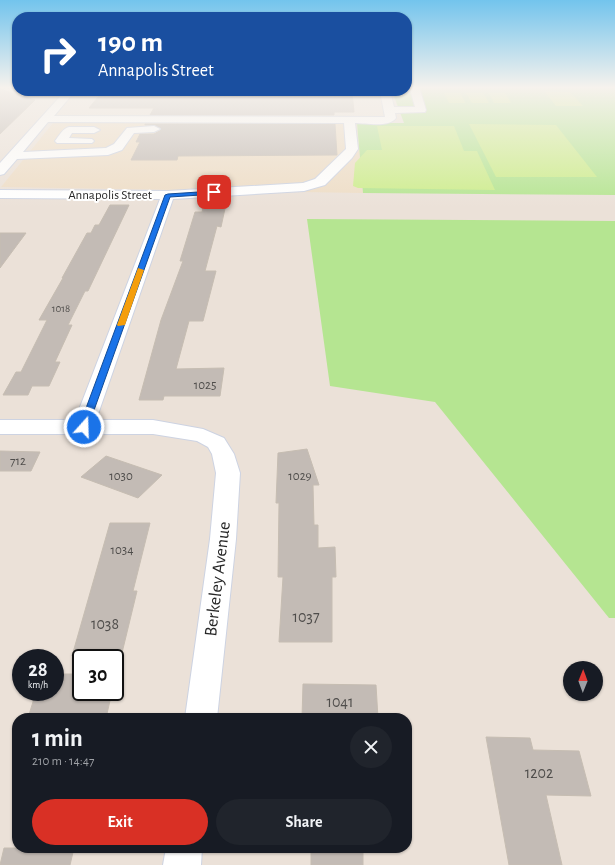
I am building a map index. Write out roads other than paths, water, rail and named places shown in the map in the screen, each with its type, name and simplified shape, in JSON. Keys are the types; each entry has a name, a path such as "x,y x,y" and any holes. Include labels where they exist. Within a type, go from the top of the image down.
{"street":[{"path":"0,171 37,127"},
{"path":"125,141 61,141 69,130 131,130 149,127"},
{"name":"Annapolis Street","path":"0,194 168,195 304,187 320,182 352,149 350,127"},
{"path":"13,156 108,151 118,147 125,141 131,130"},
{"path":"0,427 84,427 168,195"},
{"name":"Berkeley Avenue","path":"84,427 153,427 170,429 203,436 216,443 223,454 228,473 224,539 202,713"},
{"path":"182,865 183,853"}]}
